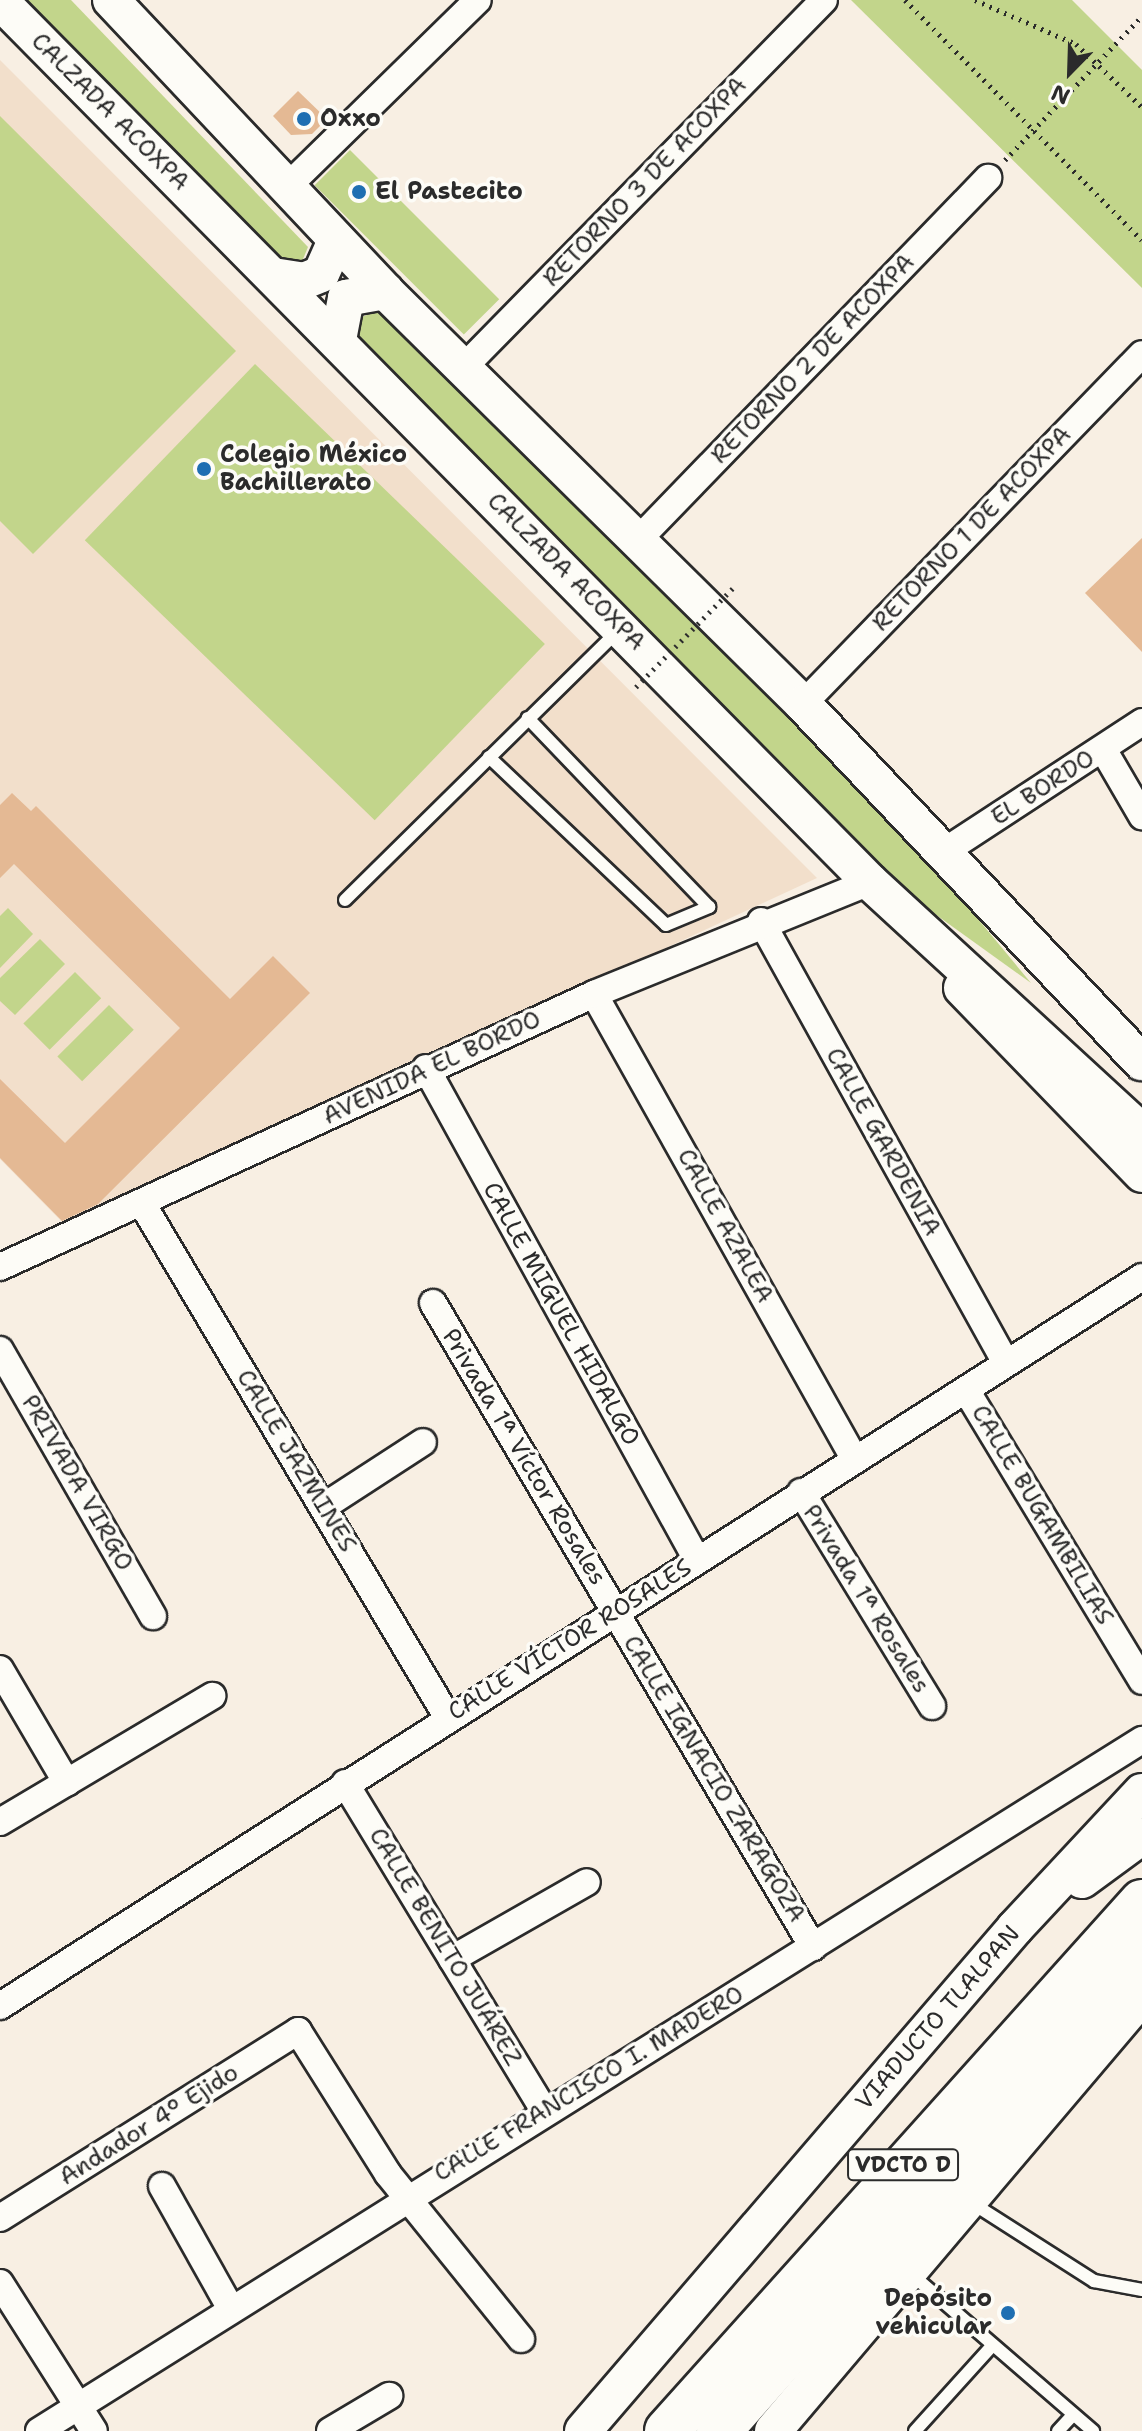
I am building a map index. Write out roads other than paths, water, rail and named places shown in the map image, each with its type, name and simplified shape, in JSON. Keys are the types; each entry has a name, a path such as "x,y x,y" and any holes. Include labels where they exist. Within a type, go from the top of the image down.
{"highway":[{"name":"VDCTO D","path":"667,2431 1142,1902"},
{"name":"VDCTO D","path":"719,2431 1142,1952"}],"main road":[{"name":"CALZADA ACOXPA","path":"0,1 870,882 930,940 1031,1024 1142,1132"},
{"path":"126,5 385,291 466,365 803,704 1142,1062"},
{"path":"273,276 304,281 321,274 336,240"},
{"path":"338,340 346,298 385,291"},
{"path":"942,853 1027,913 1142,1026"},
{"path":"930,940 973,1004 1142,1174"},
{"name":"VIADUCTO TLALPAN","path":"583,2431 1015,1928 1142,1792"},
{"path":"1015,1928 1142,1836"},
{"path":"782,2428 910,2273 1074,2085 1142,1996"},
{"path":"1074,2085 1142,2036"}],"street":[{"path":"289,185 478,0"},
{"name":"RETORNO 3 DE ACOXPA","path":"466,365 824,0"},
{"name":"RETORNO 2 DE ACOXPA","path":"638,540 988,178"},
{"name":"RETORNO 1 DE ACOXPA","path":"803,704 1142,354"},
{"name":"EL BORDO","path":"942,853 1142,722"},
{"path":"1103,749 1142,816"},
{"name":"AVENIDA EL BORDO","path":"0,1267 143,1205 426,1068 761,921 870,882"},
{"name":"CALLE GARDENIA","path":"761,921 1006,1363"},
{"name":"CALLE AZALEA","path":"594,994 854,1458"},
{"name":"CALLE MIGUEL HIDALGO","path":"426,1068 697,1560"},
{"name":"CALLE JAZMINES","path":"143,1205 448,1718"},
{"name":"CALLE VÍCTOR ROSALES","path":"0,2006 1142,1277"},
{"name":"Privada 1ª Víctor Rosales","path":"433,1303 615,1612"},
{"name":"PRIVADA VIRGO","path":"0,1350 153,1616"},
{"name":"CALLE BUGAMBILIAS","path":"966,1390 1142,1681"},
{"path":"323,1507 423,1442"},
{"name":"Privada 1ª Rosales","path":"801,1492 932,1706"},
{"name":"CALLE IGNACIO ZARAGOZA","path":"615,1612 813,1947"},
{"path":"0,1669 67,1783"},
{"path":"0,1822 212,1696"},
{"name":"CALLE FRANCISCO I. MADERO","path":"39,2431 406,2196 813,1947 1142,1740"},
{"name":"CALLE BENITO JUÁREZ","path":"345,1783 545,2112"},
{"path":"452,1959 587,1882"},
{"name":"Andador 4º Ejido","path":"0,2218 298,2031 406,2196"},
{"path":"162,2186 230,2307"},
{"path":"406,2196 521,2339"},
{"path":"0,2283 94,2431"},
{"path":"330,2431 389,2396"}],"lane":[{"path":"345,900 621,628"},
{"path":"489,757 666,925 709,907 528,718"},
{"path":"972,2203 1094,2281 1142,2290"},
{"path":"910,2273 991,2347 1093,2431"},
{"path":"915,2431 991,2347"},
{"path":"1058,2431 1073,2415"}],"place":[{"name":"Oxxo","path":"304,119"},
{"name":"El Pastecito","path":"359,192"},
{"name":"Colegio México Bachillerato","path":"204,469"},
{"name":"Depósito vehicular","path":"1008,2313"}]}
